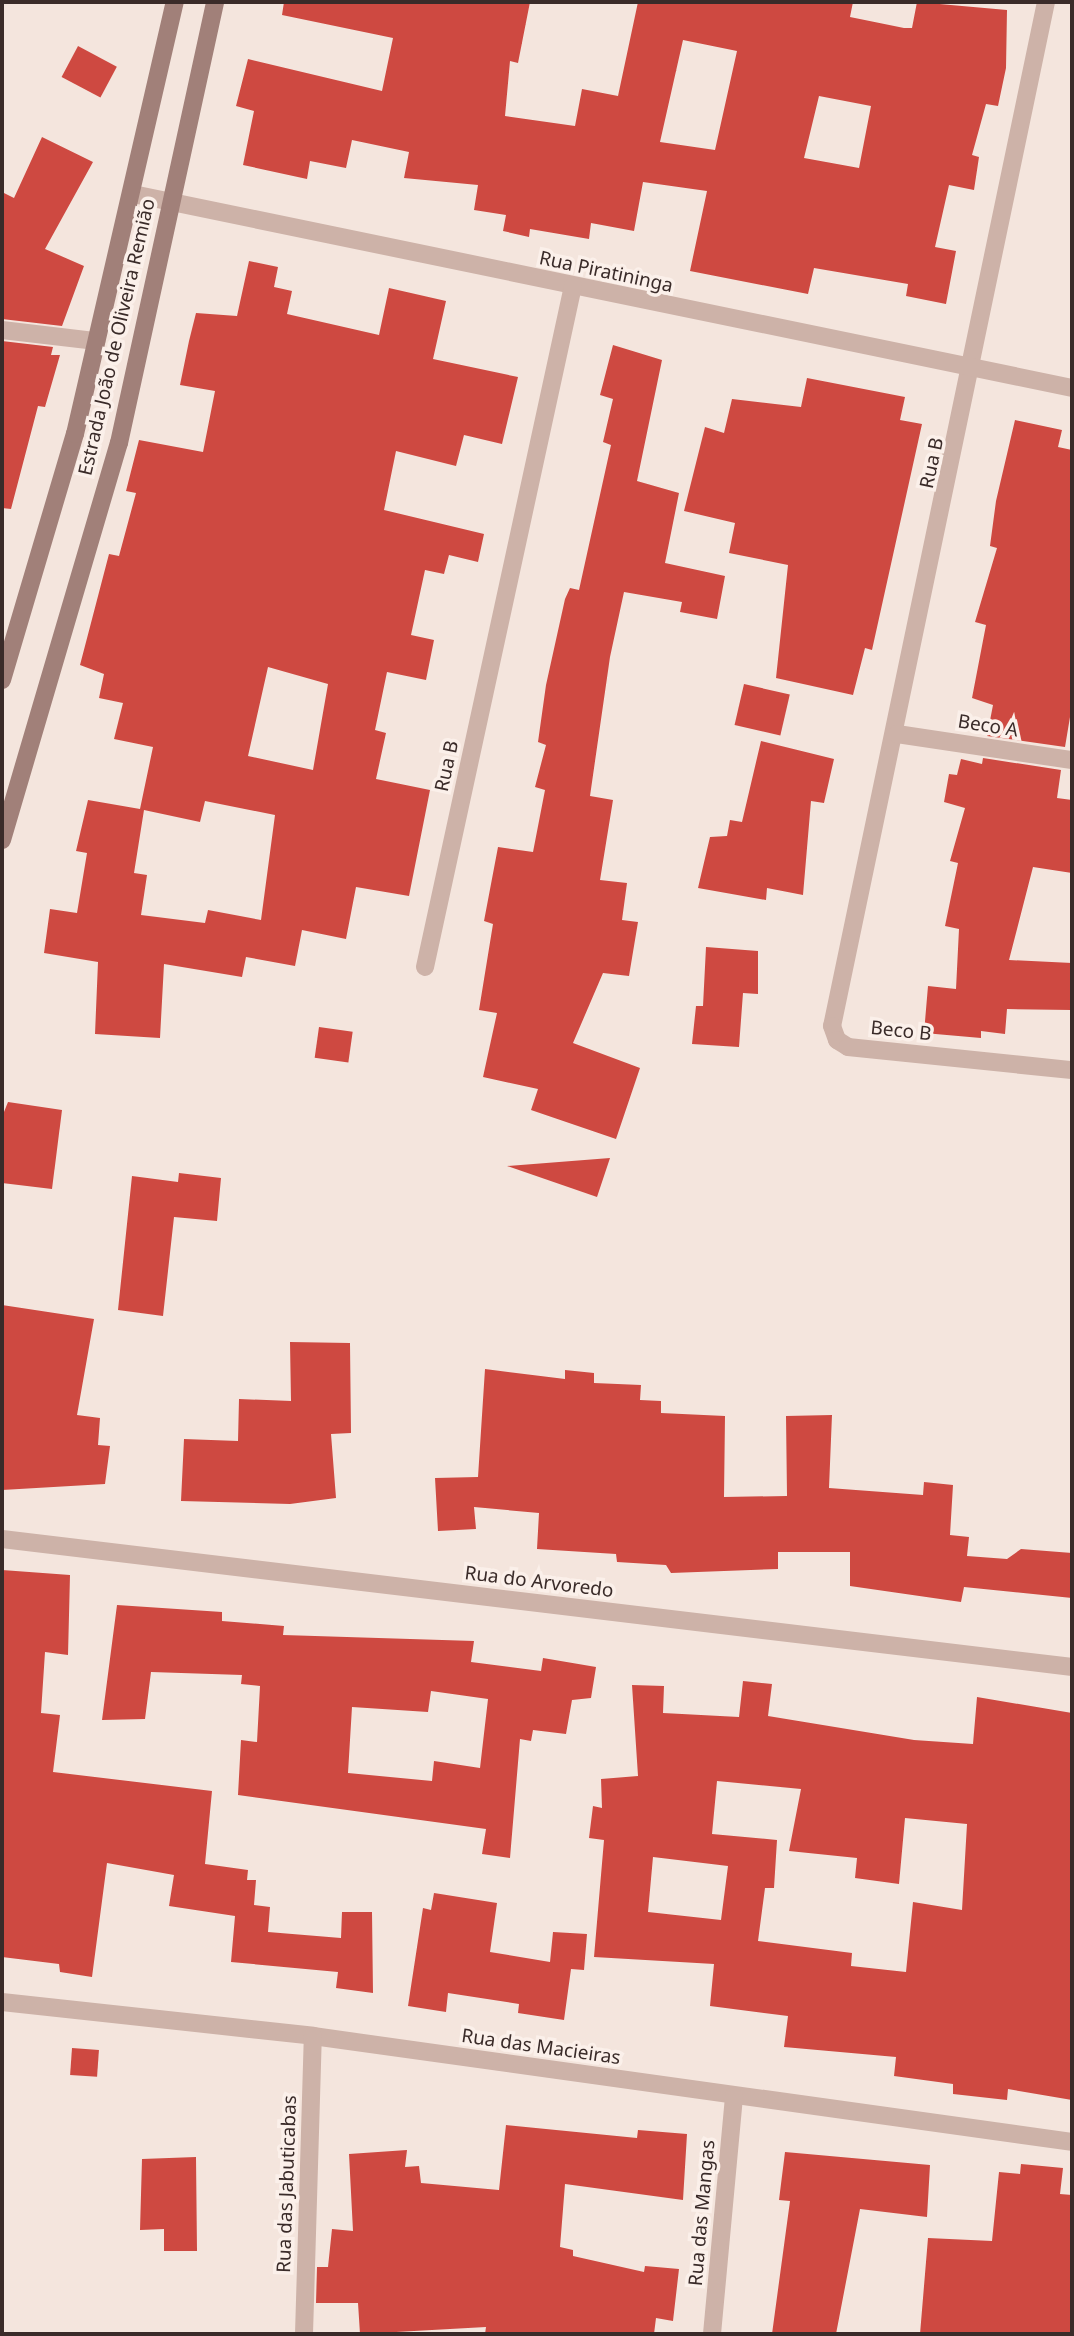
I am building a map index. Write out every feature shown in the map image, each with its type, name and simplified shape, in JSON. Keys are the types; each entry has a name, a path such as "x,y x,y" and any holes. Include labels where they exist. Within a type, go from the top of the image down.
{"main road":[{"name":"Estrada João de Oliveira Remião","path":"2,680 96,341 133,194 175,2"},
{"name":"Estrada João de Oliveira Remião","path":"2,840 119,443 168,204 215,2"}],"street":[{"name":"Rua B","path":"856,932 1046,2"},
{"name":"Rua Piratininga","path":"133,194 168,204 1072,388"},
{"name":"Rua B","path":"425,967 573,286"},
{"path":"2,330 96,341"},
{"name":"Beco A","path":"897,734 1072,760"},
{"name":"Beco B","path":"856,932 832,1026 837,1040 848,1047 1072,1070"},
{"name":"Rua do Arvoredo","path":"2,1539 1072,1667"},
{"name":"Rua das Macieiras","path":"2,2001 313,2036 1072,2142"},
{"name":"Rua das Jabuticabas","path":"304,2334 313,2036"},
{"name":"Rua das Mangas","path":"712,2334 734,2096"}],"building":[{"path":"284,2 530,2 518,63 510,61 505,116 575,126 582,89 618,96 638,2 853,2 850,17 904,28 912,28 917,2 1007,10 1006,68 998,106 986,104 972,155 979,157 974,190 949,185 935,247 956,251 946,304 906,296 908,284 814,268 808,294 690,271 707,191 643,182 634,231 591,223 589,239 530,229 529,237 503,231 506,215 474,210 478,185 404,178 409,152 352,140 346,168 310,161 307,179 243,165 254,111 236,106 248,59 382,91 393,38 282,15","holes":["683,40 737,51 715,150 660,142","819,96 871,106 859,168 804,158"]},
{"path":"78,46 117,67 100,98 62,77"},
{"path":"42,137 93,162 45,249 84,266 62,326 2,319 2,192 14,198"},
{"path":"249,261 278,267 274,287 292,291 287,314 379,335 389,288 446,301 433,359 518,377 502,444 464,435 456,466 396,451 384,510 484,534 478,562 449,555 444,574 425,570 411,635 434,640 426,680 387,672 375,730 386,733 376,779 430,790 409,896 356,887 346,939 302,930 295,966 246,957 242,977 164,964 160,1038 95,1034 98,962 44,953 50,909 77,913 87,853 76,851 88,800 140,809 153,747 114,739 123,703 99,698 104,674 80,665 109,554 119,556 136,493 126,491 139,440 203,452 215,391 180,385 196,313 237,316","holes":["268,667 328,684 313,770 248,756","205,801 275,815 261,920 208,910 205,923 141,915 147,875 134,873 144,810 200,822"]},
{"path":"2,341 53,347 51,355 60,355 45,407 38,406 11,509 2,508"},
{"path":"613,345 662,360 637,481 679,493 665,563 725,576 717,619 680,612 682,602 624,592 610,657 590,796 613,800 600,880 627,883 622,920 638,922 629,976 603,973 573,1043 640,1068 616,1139 531,1110 538,1089 483,1077 497,1013 479,1010 493,924 484,921 498,847 533,852 545,790 535,787 546,745 538,742 546,685 565,599 570,588 579,590 611,445 603,442 613,399 600,395"},
{"path":"807,378 905,397 900,420 922,424 872,650 865,648 853,695 776,678 788,565 729,553 735,523 684,511 705,427 724,433 732,399 801,407"},
{"path":"1015,420 1062,430 1058,447 1072,450 1072,705 1065,747 987,736 993,705 972,698 986,625 975,622 997,548 990,546 996,501"},
{"path":"744,684 790,695 780,735 735,725"},
{"path":"761,741 834,759 824,803 811,801 803,895 767,888 766,900 698,888 710,837 727,836 730,820 742,822"},
{"path":"983,758 1061,770 1057,798 1072,800 1072,873 1033,867 1009,960 1072,963 1072,1010 1007,1009 1005,1034 981,1031 981,1038 924,1033 928,986 956,989 959,929 945,926 958,863 950,861 965,808 944,802 949,774 957,775 961,759 982,764"},
{"path":"706,947 758,951 758,994 743,993 739,1047 692,1044 696,1006 703,1006"},
{"path":"319,1027 353,1032 348,1062 315,1058"},
{"path":"8,1102 62,1110 52,1189 2,1183 2,1117"},
{"path":"610,1158 597,1197 507,1166"},
{"path":"179,1173 221,1178 217,1221 174,1217 163,1316 118,1310 132,1176 178,1182"},
{"path":"2,1305 94,1319 77,1415 100,1418 98,1445 110,1446 105,1484 2,1490"},
{"path":"290,1342 350,1343 351,1433 331,1434 336,1498 290,1504 181,1501 184,1439 238,1441 239,1399 291,1401"},
{"path":"485,1369 565,1379 565,1370 594,1373 594,1383 641,1385 640,1400 661,1401 661,1413 725,1416 724,1497 787,1496 786,1416 832,1415 829,1488 923,1495 924,1482 953,1485 950,1535 969,1537 967,1556 1007,1559 1021,1549 1072,1553 1072,1598 964,1587 961,1602 850,1586 850,1552 778,1552 778,1569 671,1573 666,1565 617,1562 616,1554 537,1549 539,1513 474,1507 476,1529 438,1531 435,1478 478,1477"},
{"path":"2,1570 70,1575 68,1655 45,1652 41,1713 60,1715 53,1772 212,1791 205,1864 248,1870 247,1880 256,1880 254,1905 270,1907 268,1932 341,1938 342,1912 372,1912 373,1993 336,1988 338,1972 231,1962 235,1916 169,1906 174,1875 107,1863 92,1977 60,1972 59,1964 2,1957"},
{"path":"117,1605 222,1612 222,1621 284,1626 283,1635 474,1641 471,1662 541,1671 543,1658 596,1667 591,1698 572,1700 566,1734 533,1730 531,1741 520,1739 510,1858 482,1854 486,1829 238,1795 241,1740 257,1742 260,1686 241,1684 242,1675 151,1672 145,1719 102,1720","holes":["431,1691 488,1699 480,1768 434,1761 432,1781 348,1773 352,1707 428,1712"]},
{"path":"743,1681 772,1684 768,1716 914,1740 973,1744 977,1697 1072,1713 1072,2100 1008,2089 1007,2100 953,2094 953,2084 894,2076 896,2057 784,2047 788,2016 710,2006 714,1964 594,1957 604,1840 589,1838 593,1806 602,1808 601,1779 638,1776 632,1685 664,1686 663,1713 739,1717","holes":["717,1781 801,1789 789,1851 857,1858 855,1878 899,1884 905,1818 967,1824 962,1910 913,1902 906,1972 851,1966 852,1953 758,1941 765,1888 774,1888 777,1840 712,1834","653,1857 728,1866 721,1920 648,1912"]},
{"path":"434,1893 497,1903 490,1952 550,1962 553,1932 587,1934 584,1970 571,1969 564,2020 518,2013 519,2004 448,1993 446,2012 408,2006 423,1908 431,1910"},
{"path":"72,2048 99,2050 97,2077 70,2075"},
{"path":"506,2125 637,2138 638,2130 687,2134 683,2200 565,2184 560,2247 573,2250 573,2256 644,2272 645,2266 679,2269 673,2321 656,2318 654,2334 485,2334 486,2327 360,2334 358,2303 316,2303 317,2267 328,2267 332,2229 353,2231 349,2154 407,2150 405,2167 419,2166 421,2183 499,2190"},
{"path":"785,2152 930,2165 927,2217 860,2209 836,2334 772,2334 790,2201 779,2200"},
{"path":"196,2157 197,2251 164,2251 164,2229 140,2230 142,2159"},
{"path":"1021,2164 1063,2168 1060,2194 1072,2195 1072,2334 920,2334 928,2238 992,2241 999,2172 1020,2174"}]}
